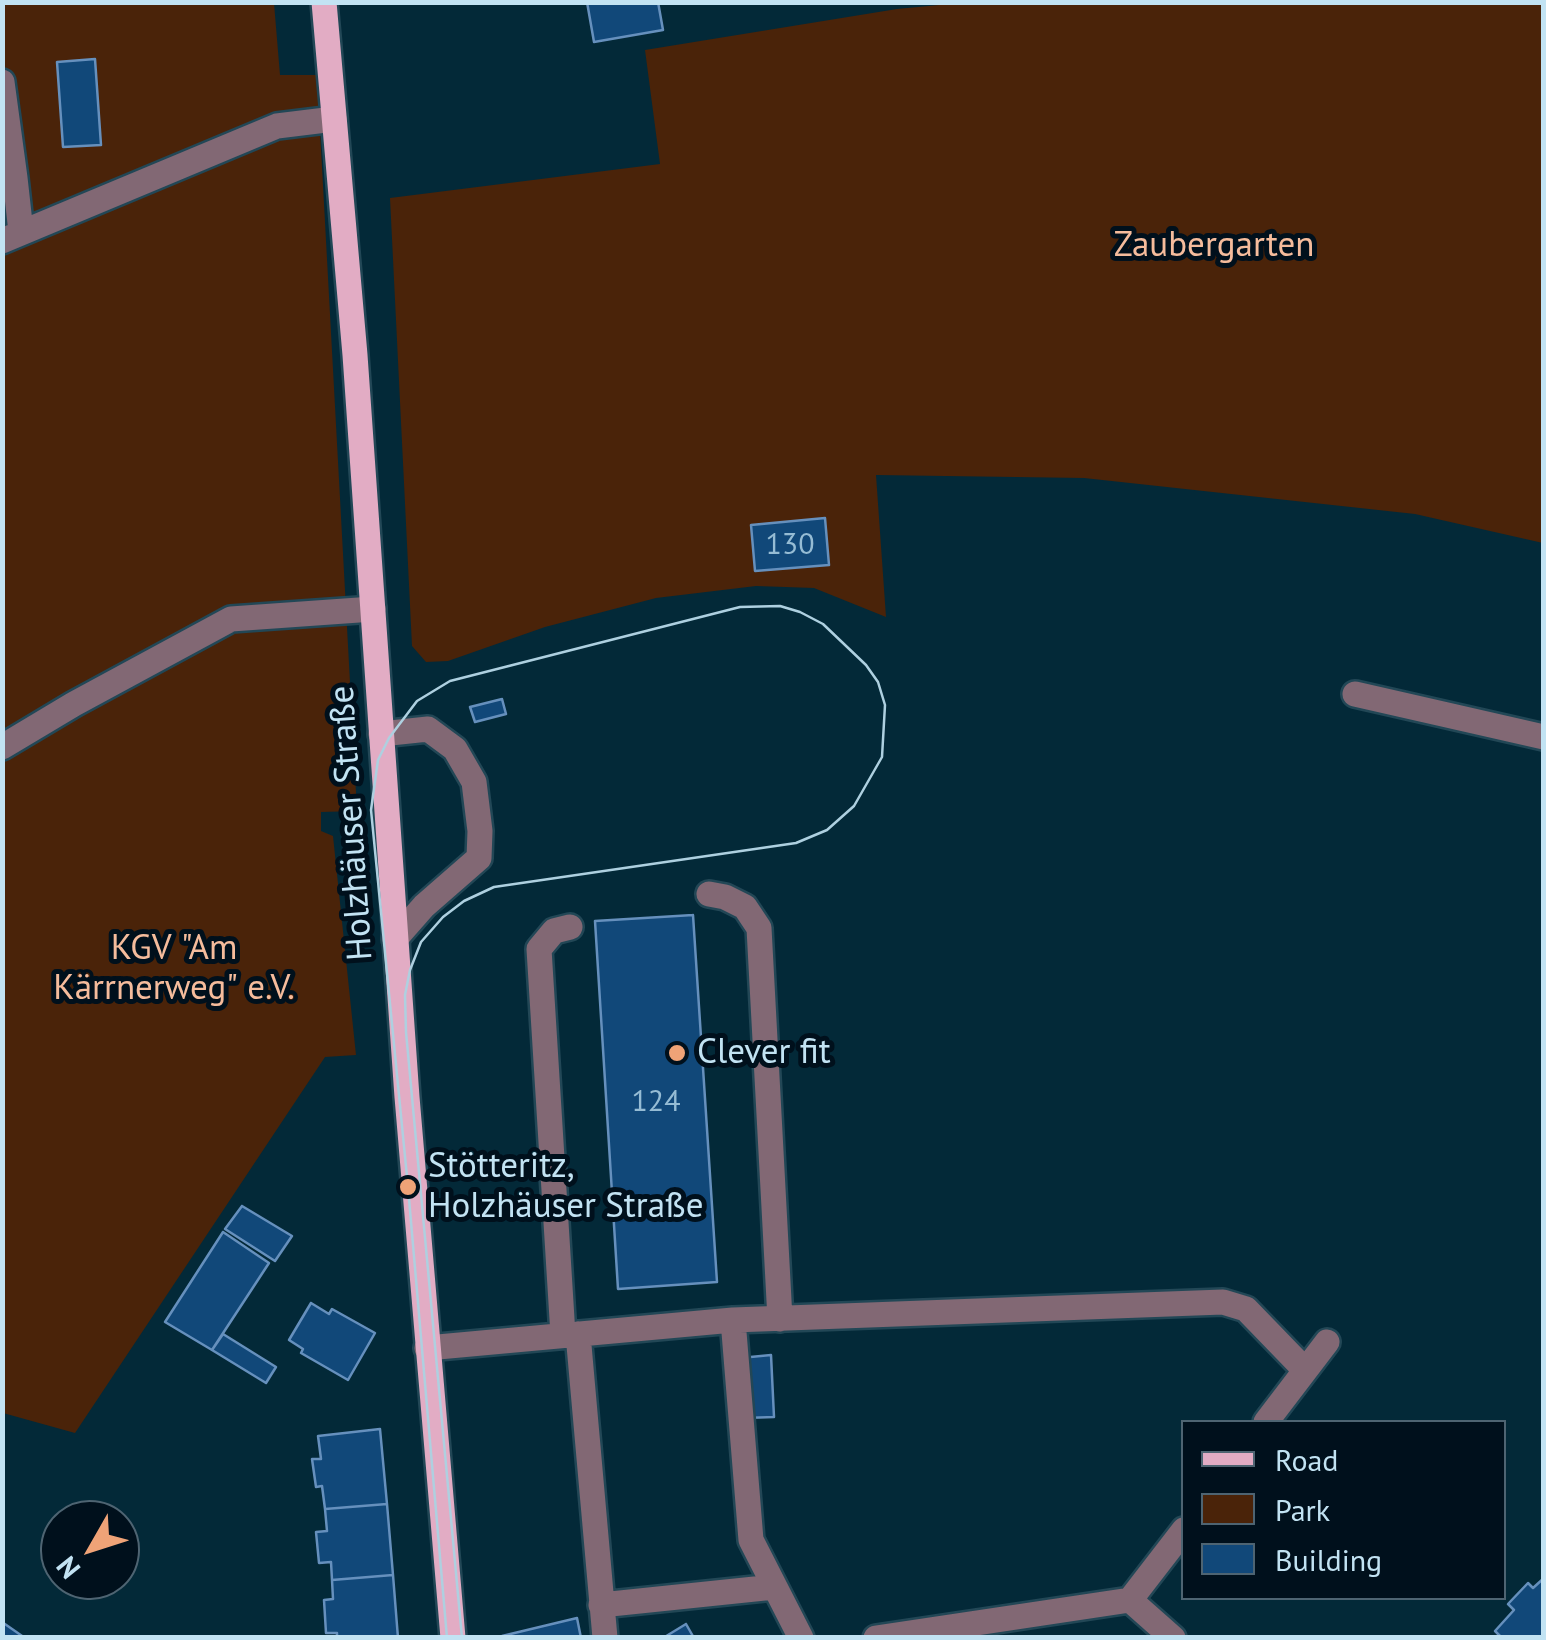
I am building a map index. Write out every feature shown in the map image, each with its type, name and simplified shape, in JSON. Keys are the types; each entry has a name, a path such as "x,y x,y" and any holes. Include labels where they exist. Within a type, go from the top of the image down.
{"main road":[{"name":"Holzhäuser Straße","path":"324,2 427,1348 453,1638"}],"lane":[{"path":"2,82 12,236 276,126 334,118"},
{"path":"2,747 230,619 373,609"},
{"path":"1355,694 1544,737"},
{"path":"380,734 428,729 455,749 474,782 480,831 479,858 424,906 395,939"},
{"path":"709,894 745,907 759,928 780,1318"},
{"path":"570,927 554,931 539,949 570,1334 605,1638"},
{"path":"427,1348 733,1320 1224,1302 1246,1310 1305,1370"},
{"path":"733,1320 751,1540 801,1638"},
{"path":"1268,1420 1327,1342"},
{"path":"876,1638 1130,1600 1181,1534"},
{"path":"601,1605 774,1587"},
{"path":"1130,1600 1173,1638"}],"green space":[{"name":"Zaubergarten","path":"971,2 1543,5 1543,543 1415,514 1084,478 876,475 886,617 814,588 756,586 656,598 545,627 448,661 426,662 412,646 390,198 660,164 645,50 897,9"},
{"name":"KGV \"Am Kärrnerweg\" e.V.","path":"2,3 274,3 280,75 317,75 357,811 321,812 321,831 333,836 356,1055 325,1057 75,1433 3,1413"}],"building":[{"path":"587,2 658,2 663,30 594,42"},
{"path":"95,59 101,145 63,147 57,62"},
{"path":"825,518 829,565 755,571 751,525"},
{"path":"502,699 506,714 475,722 470,707"},
{"path":"693,915 717,1282 618,1289 595,921"},
{"path":"242,1206 292,1236 275,1261 225,1229"},
{"path":"223,1232 269,1263 212,1350 165,1322"},
{"path":"311,1303 329,1314 332,1309 375,1333 348,1380 301,1353 303,1349 289,1340"},
{"path":"223,1334 276,1367 266,1383 212,1350"},
{"path":"771,1355 774,1417 745,1418 740,1358"},
{"path":"380,1429 387,1504 325,1509 322,1486 316,1487 312,1459 321,1459 318,1436"},
{"path":"387,1504 393,1575 332,1580 331,1562 319,1563 316,1532 327,1531 325,1509"},
{"path":"393,1575 398,1638 337,1638 337,1633 326,1633 324,1600 333,1599 332,1580"},
{"path":"1544,1578 1544,1638 1502,1638 1495,1631 1514,1610 1508,1604 1528,1583 1533,1588"},
{"path":"577,1618 581,1638 502,1636"},
{"path":"2,1622 25,1638 2,1638"},
{"path":"686,1624 694,1638 663,1638"}],"tram line":[{"path":"447,1638 371,810 378,760 417,701 450,681 740,607 780,606 800,612 823,624 866,665 878,682 885,705 882,757 854,806 827,830 796,843 494,887 464,901 443,917 421,942 410,970 405,995 406,1032 462,1638"}],"place":[{"name":"Clever fit","path":"677,1053"},
{"name":"Stötteritz, Holzhäuser Straße","path":"408,1187"}]}
